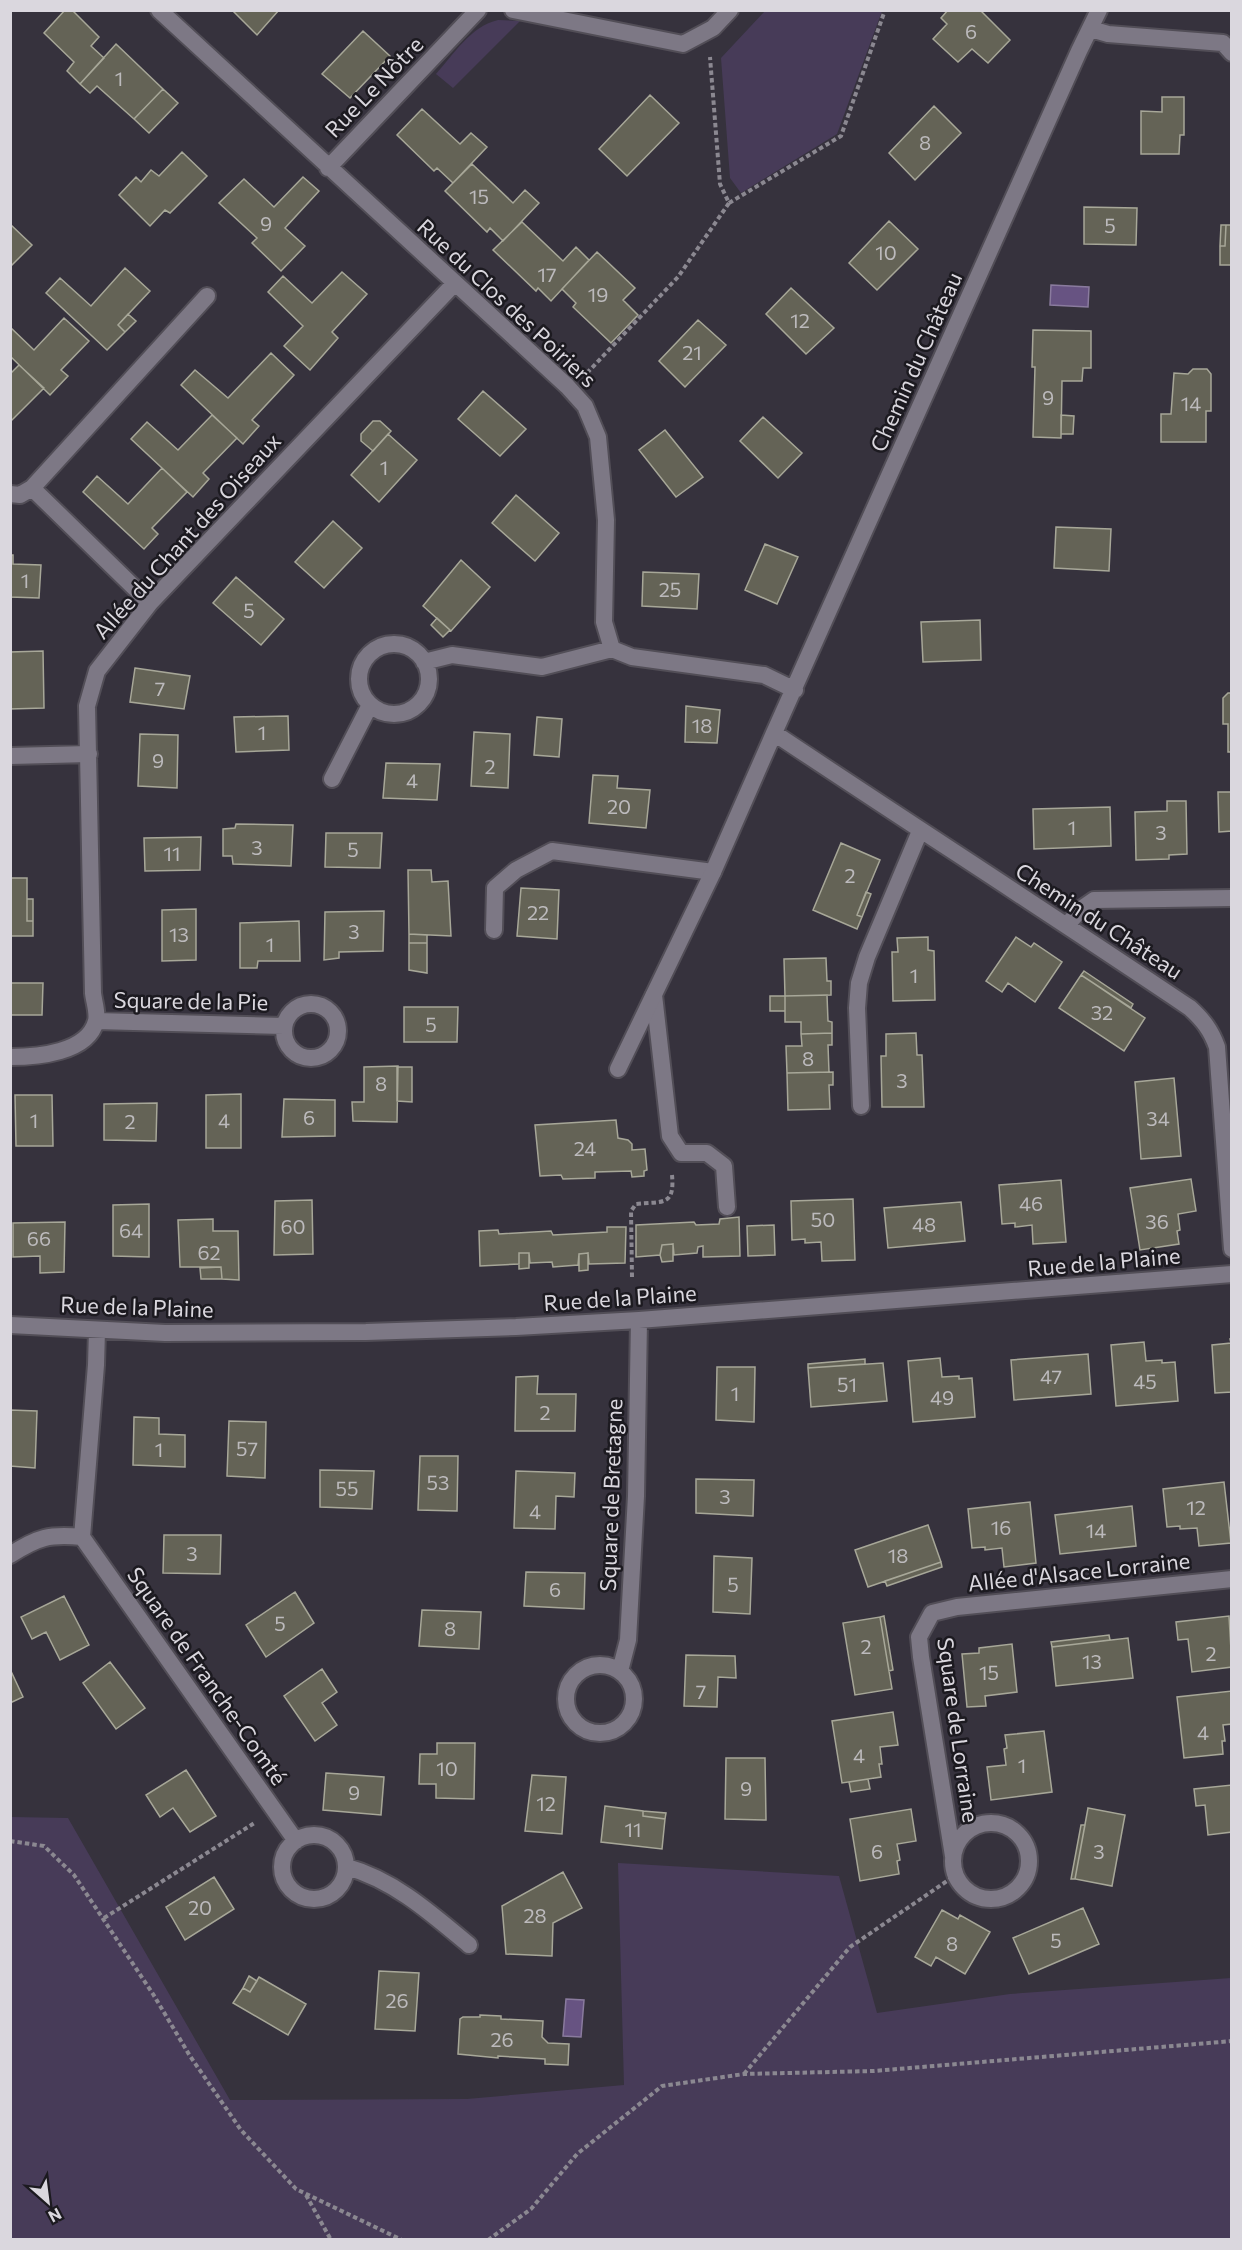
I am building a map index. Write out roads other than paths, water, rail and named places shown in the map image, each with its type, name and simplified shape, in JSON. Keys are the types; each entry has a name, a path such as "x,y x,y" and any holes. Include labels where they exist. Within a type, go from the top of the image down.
{"street":[{"name":"Rue du Clos des Poiriers","path":"159,10 567,386 585,406 598,437 606,520 604,622 612,649"},
{"name":"Rue Le Nôtre","path":"328,168 478,10"},
{"path":"513,10 683,44 713,28 730,10"},
{"name":"Chemin du Château","path":"618,1069 713,872 1099,10"},
{"path":"1091,29 1108,34 1223,43 1232,53"},
{"name":"Allée du Chant des Oiseaux","path":"96,1021 93,993 87,706 97,670 150,603 455,283"},
{"path":"10,494 20,495 32,488 207,296"},
{"path":"32,488 150,603"},
{"path":"395,644 406,646 417,652 428,672 426,694 411,709 401,713 390,713 370,705 359,684 364,660 372,651 395,644"},
{"path":"424,662 452,655 542,667 612,649 632,657 765,675 795,690"},
{"path":"332,778 370,705"},
{"name":"Chemin du Château","path":"774,733 920,831 1067,925 1190,1008 1203,1020 1211,1031 1217,1047 1232,1249"},
{"path":"10,756 89,754"},
{"path":"861,1106 857,1008 859,983 867,957 920,831"},
{"path":"494,930 495,888 516,870 552,851 713,872"},
{"path":"1067,925 1081,909 1094,900 1232,898"},
{"path":"654,995 670,1136 681,1153 707,1153 724,1166 728,1207"},
{"path":"10,1057 56,1053 88,1037 96,1021"},
{"name":"Square de la Pie","path":"96,1021 284,1026"},
{"name":"Rue de la Plaine","path":"10,1325 165,1333 366,1332 516,1327 639,1320 1232,1274"},
{"name":"Square de Bretagne","path":"620,1671 628,1640 636,1496 639,1320"},
{"path":"10,1555 32,1540 57,1535 82,1537 97,1330"},
{"name":"Square de Franche-Comté","path":"82,1537 296,1841"},
{"name":"Allée d'Alsace Lorraine","path":"932,1613 957,1607 1232,1579"},
{"name":"Square de Lorraine","path":"932,1613 920,1637 921,1657 953,1856 953,1869 966,1891 977,1897 990,1899 1003,1898 1014,1892 1023,1883 1028,1872 1027,1847 1020,1837 1011,1829 993,1823 975,1827 965,1834 957,1844 953,1856"},
{"path":"600,1665 611,1666 620,1671 628,1680 633,1691 634,1702 631,1714 624,1724 602,1733 591,1732 580,1726 572,1719 567,1709 567,1688 572,1679 580,1671 600,1665"},
{"path":"309,1835 323,1836 335,1842 344,1854 347,1867 344,1880 337,1891 325,1898 312,1900 300,1897 289,1888 283,1876 282,1863 286,1851 296,1841 309,1835"},
{"path":"347,1867 361,1871 389,1885 424,1906 469,1945"}]}
